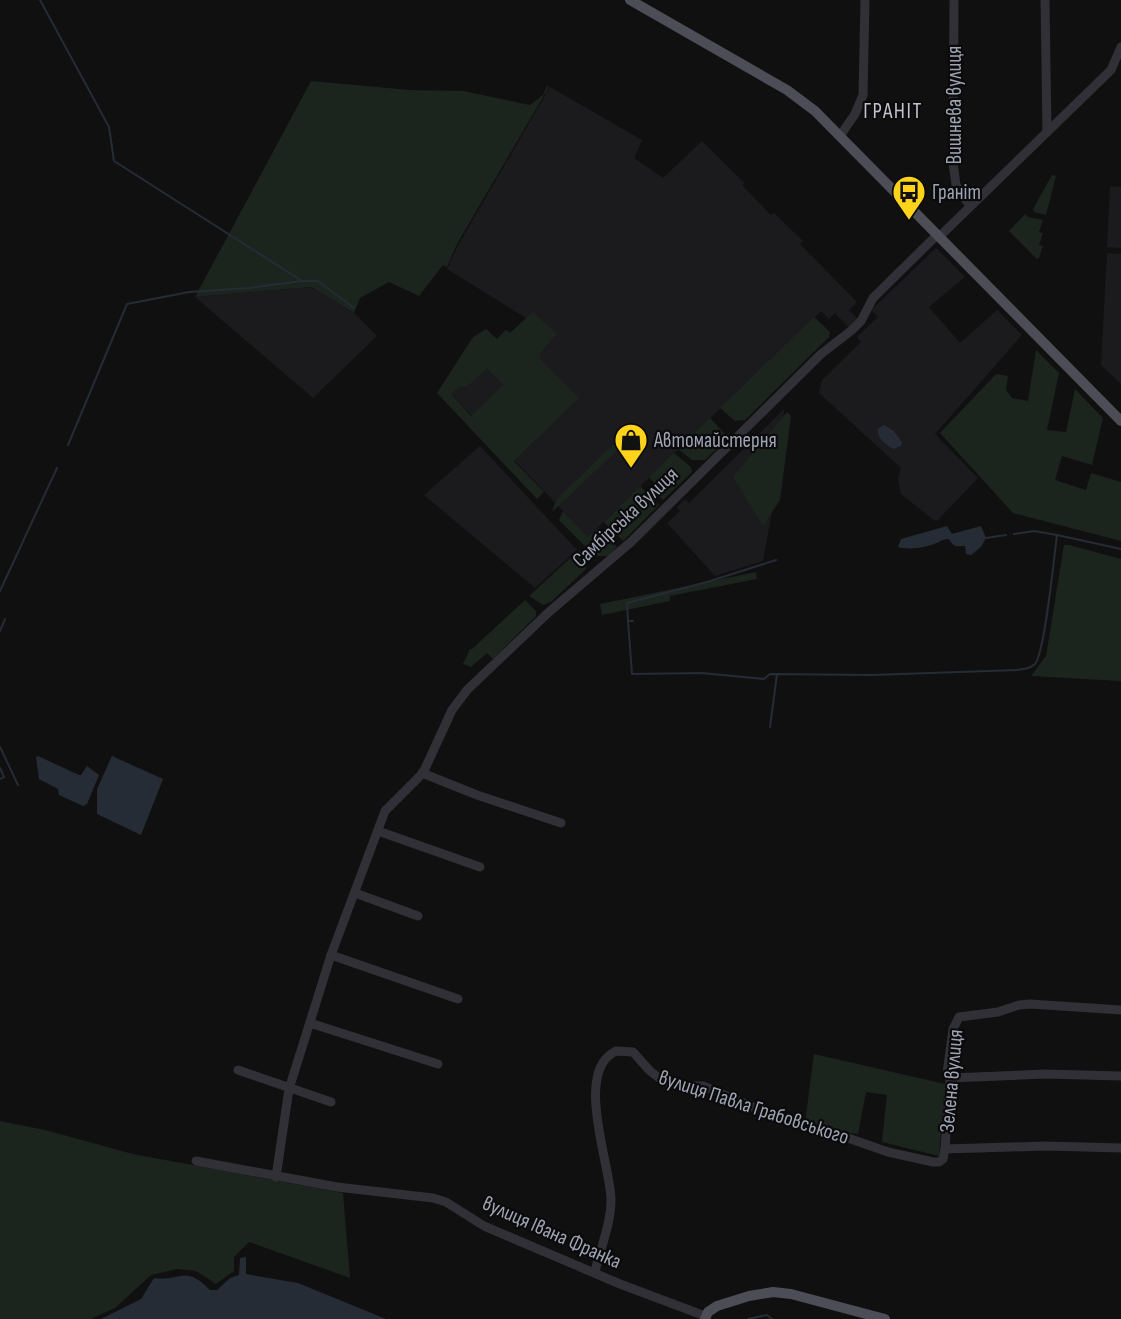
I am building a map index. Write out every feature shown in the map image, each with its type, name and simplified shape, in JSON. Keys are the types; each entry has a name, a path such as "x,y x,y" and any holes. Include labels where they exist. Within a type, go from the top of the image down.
{"main road":[{"path":"630,0 787,90 815,111 1121,421"},
{"name":"вулиця Івана Франка","path":"705,1318 711,1309 724,1304 749,1296 778,1292 885,1319"}],"street":[{"path":"840,136 864,95 865,0"},
{"name":"Вишнева вулиця","path":"954,0 953,163 956,185 969,206"},
{"path":"1045,0 1047,132"},
{"name":"Самбірська вулиця","path":"276,1177 289,1089 332,955 378,831 389,806 422,773 452,710 467,690 549,612 630,542 821,354 852,330 861,321 873,298 1111,70 1121,47"},
{"path":"422,773 477,795 561,823"},
{"path":"378,831 480,867"},
{"path":"355,893 418,916"},
{"path":"332,955 458,999"},
{"name":"Зелена вулиця","path":"945,1149 950,1078 947,1073 953,1029 959,1017 998,1012 1020,1005 1121,1010"},
{"path":"310,1023 438,1064"},
{"name":"вулиця Павла Грабовського","path":"595,1272 611,1202 597,1119 597,1083 603,1062 616,1051 633,1052 650,1071 663,1081 682,1086 703,1086 825,1134 848,1137 888,1152 933,1162 943,1160 945,1149 1046,1146 1121,1148"},
{"path":"238,1070 331,1102"},
{"path":"950,1078 1045,1074 1121,1076"},
{"name":"вулиця Івана Франка","path":"196,1161 276,1177 433,1198 446,1202 484,1226 705,1318"}],"shaded area":[{"path":"311,81 410,90 463,91 530,105 543,95 547,86 549,87 457,244 447,267 443,265 419,296 389,282 360,298 354,313 311,287 195,297"},
{"path":"550,87 642,140 634,158 663,178 702,141 744,183 742,185 771,215 774,213 803,241 800,244 857,302 849,310 858,319 849,328 835,313 829,319 821,311 588,537 446,389 506,330 510,333 526,318 447,269 458,245"},
{"path":"1052,175 1056,176 1046,215 1034,212 1033,209"},
{"path":"1110,186 1121,187 1121,248 1107,247"},
{"path":"1025,214 1028,217 1043,220 1039,232 1043,233 1039,245 1043,246 1037,259 1009,231"},
{"path":"936,248 965,277 929,307 960,343 997,310 1022,335 935,434 978,478 935,521 901,494 898,479 901,468 819,393 822,380 861,342 857,337 878,317 871,310"},
{"path":"1107,253 1121,254 1121,384 1101,365"},
{"path":"311,287 354,313 377,336 313,398 195,297"},
{"path":"533,312 557,334 541,352 539,358 579,398 514,461 544,492 537,499 437,393 473,337 486,329 497,339 506,330 510,333","holes":["487,368 503,385 471,416 451,394 459,386 467,387"]},
{"path":"814,317 830,332 829,337 745,420 735,421 720,408"},
{"path":"1036,350 1059,373 1047,430 1066,432 1075,389 1103,418 1092,465 1062,456 1055,480 1086,490 1091,473 1121,482 1121,541 1013,513 940,433 996,374 1008,376 1006,390 1012,398 1028,401"},
{"path":"784,409 778,479 763,561 715,576 667,523 680,511 677,507 685,499 689,503"},
{"path":"787,412 791,416 780,500 763,526 733,477"},
{"path":"710,418 726,435 729,433 731,435 705,460 692,460 678,449"},
{"path":"884,425 893,430 902,442 901,446 893,449 882,441 878,429"},
{"path":"620,438 625,443 552,512 562,494"},
{"path":"480,446 577,550 535,588 424,495"},
{"path":"674,453 691,467 692,472 663,500 659,496 663,492 649,477"},
{"path":"640,486 659,505 623,541 604,522"},
{"path":"563,511 588,537 598,528 617,547 608,556 598,556 592,553 559,520"},
{"path":"947,526 952,534 981,526 986,538 981,547 971,555 966,554 965,546 954,545 949,539 921,547 898,547 901,539"},
{"path":"1064,545 1121,559 1121,681 1031,676 1046,656"},
{"path":"579,550 587,561 586,569 551,602 543,605 529,596"},
{"path":"756,572 757,579 670,596 670,601 602,615 600,604"},
{"path":"525,600 536,611 536,616 493,659 487,653 471,667 463,664 470,649"},
{"path":"112,756 163,779 141,835 97,814 97,789"},
{"path":"36,757 79,775 87,766 99,775 87,804 83,806 59,795 58,789 39,779"},
{"path":"814,1054 945,1084 939,1156 882,1142 887,1095 866,1092 858,1134 827,1130 805,1123"},
{"path":"0,1121 45,1130 133,1154 343,1193 350,1278 249,1242 234,1257 234,1271 216,1284 196,1271 177,1269 151,1275 115,1308 91,1319 0,1319"},
{"path":"246,1257 246,1274 298,1283 386,1319 101,1319 141,1299 154,1278 188,1276 201,1282 210,1290 217,1290 230,1278 239,1275 240,1258"}],"waterway":[{"path":"40,0 109,127 114,161 302,281 318,281 354,308"},
{"path":"68,445 127,304 189,292 249,288 302,281"},
{"path":"0,591 57,468"},
{"path":"1014,534 1034,531 1057,535"},
{"path":"986,538 1006,535"},
{"path":"633,621 628,621 632,674 702,673 764,679 770,674 872,675 1017,670 1033,666 1039,656 1046,624 1057,535 1121,549"},
{"path":"628,621 627,603 707,582 776,560"},
{"path":"0,631 5,619"},
{"path":"770,727 777,674"},
{"path":"0,747 18,785"},
{"path":"0,768 4,777 0,779"},
{"path":"748,1319 767,1315 772,1319"}],"place":[{"name":"Граніт","path":"909,221"},
{"name":"Автомайстерня","path":"631,469"}],"district":[{"name":"ГРАНІТ","path":"893,110"}]}
